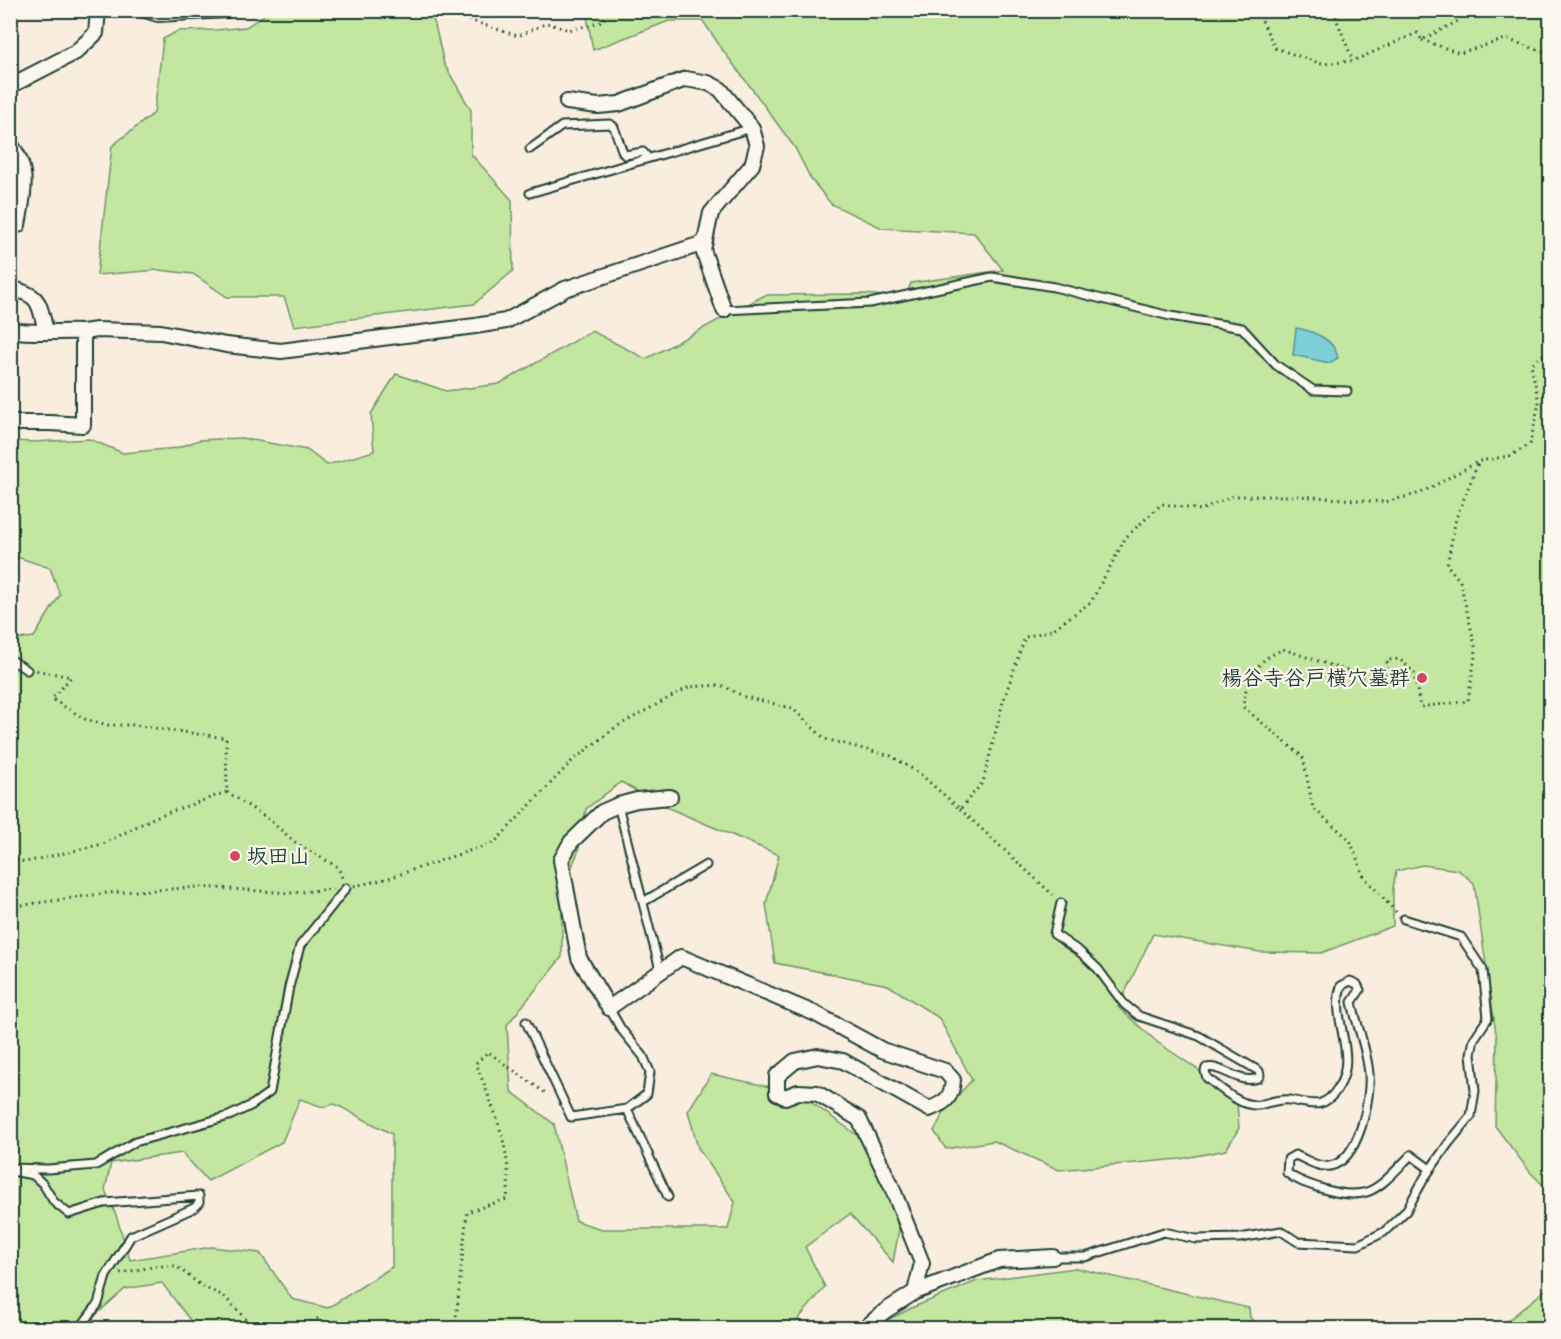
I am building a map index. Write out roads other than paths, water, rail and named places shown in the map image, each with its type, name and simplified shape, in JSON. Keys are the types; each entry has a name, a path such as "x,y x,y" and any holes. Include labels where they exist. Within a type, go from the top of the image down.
{"street":[{"path":"10,86 76,52 96,33 98,10"},
{"path":"145,10 158,14 226,10"},
{"path":"567,102 598,106 619,104 686,79 708,83 720,89 752,128 757,146 752,165 711,213 704,243 703,250 724,310"},
{"path":"10,144 22,161 24,171 24,189 18,225"},
{"path":"10,330 25,333 97,330 161,333 226,345 281,351 506,321 521,315 565,289 704,243"},
{"path":"10,288 27,292 38,300 46,331"},
{"path":"10,423 83,425 83,332"},
{"path":"670,797 637,800 602,812 571,842 561,860 579,958 609,1008 681,957 816,1014 882,1050 945,1071 953,1080 952,1094 944,1103 929,1110 843,1061 818,1056 795,1060 777,1076 777,1093 785,1097 798,1092 817,1093 859,1119 891,1185 922,1263 915,1292"},
{"path":"865,1329 885,1311 915,1292 999,1260 1053,1257"}],"lane":[{"path":"530,149 562,126 610,124 614,127 625,155 643,152 648,158"},
{"path":"530,193 752,128"},
{"path":"724,310 870,303 992,277 1054,287 1170,316 1242,328 1276,365 1312,390 1347,391"},
{"path":"10,659 27,670"},
{"path":"618,805 660,970"},
{"path":"643,902 706,866"},
{"path":"10,1169 96,1165 135,1142 229,1116 252,1105 270,1092 289,987 300,946 346,888"},
{"path":"1061,903 1054,934 1080,952 1098,969 1124,1004 1139,1016 1199,1036 1259,1071 1258,1078 1247,1080 1211,1066 1206,1068 1207,1078 1245,1104 1257,1105 1286,1100 1321,1104 1333,1096 1343,1081 1347,1055 1337,998 1341,986 1350,981 1358,984 1360,990 1352,1002 1364,1046 1369,1076 1368,1107 1357,1139 1342,1161 1331,1166 1321,1166 1295,1155 1288,1159 1287,1173 1294,1179 1340,1194 1363,1195 1379,1187 1411,1155 1430,1169"},
{"path":"1053,1257 1085,1257 1164,1232 1196,1239 1240,1239 1281,1232 1299,1242 1358,1245 1384,1232 1406,1211 1430,1169 1471,1116 1475,1091 1471,1054 1474,1039 1488,1018 1483,970 1461,937 1404,919"},
{"path":"526,1022 571,1117 627,1110 647,1094 650,1072 643,1056 621,1029 609,1008"},
{"path":"627,1110 668,1197"},
{"path":"10,1169 33,1175 43,1184 54,1202 69,1214 104,1203 199,1196 199,1203 194,1208 131,1236 106,1276 98,1304 80,1329"}],"water":[{"path":"1296,328 1309,331 1328,341 1336,351 1338,358 1329,363 1293,355"}],"place":[{"name":"楊谷寺谷戸横穴墓群","path":"1422,678"},
{"name":"坂田山","path":"235,856"}]}
